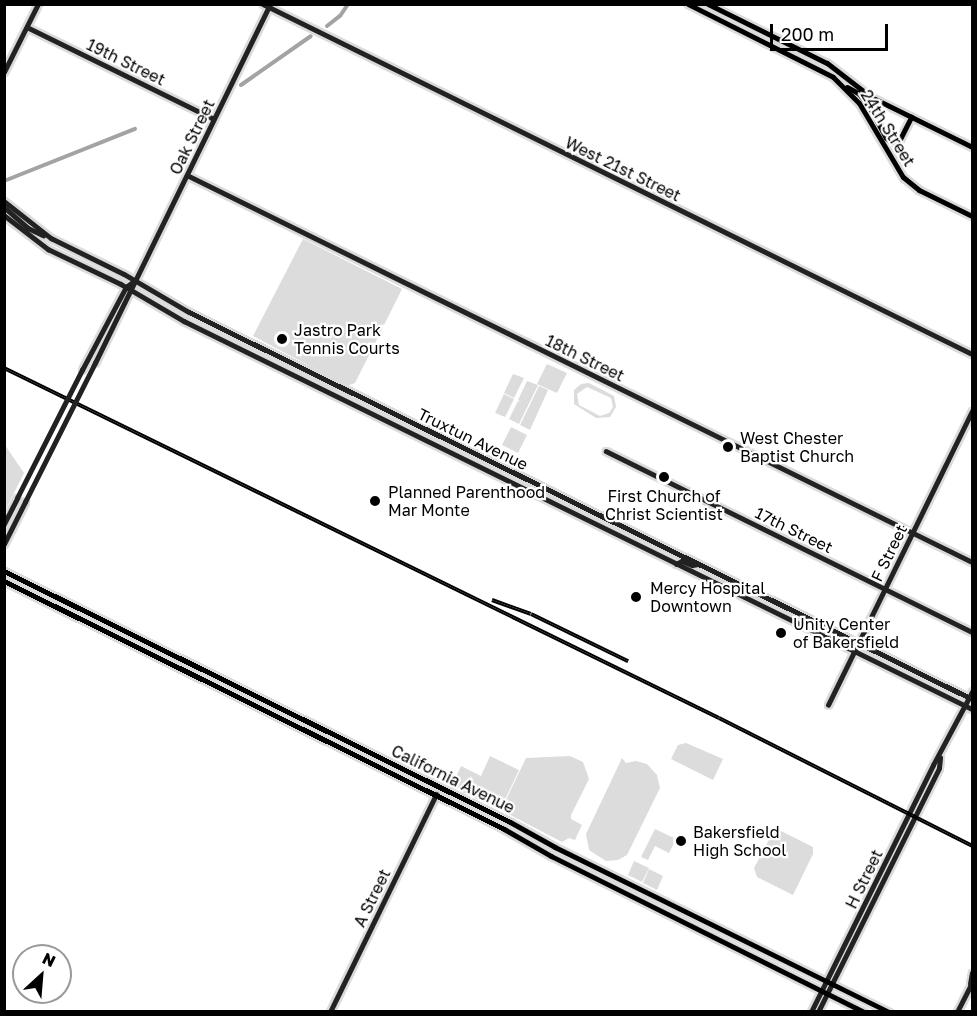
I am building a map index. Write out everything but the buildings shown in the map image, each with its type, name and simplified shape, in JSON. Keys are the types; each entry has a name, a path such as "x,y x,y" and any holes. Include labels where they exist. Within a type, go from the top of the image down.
{"main road":[{"path":"4,72 38,4"},
{"name":"West 21st Street","path":"263,4 972,354"},
{"name":"24th Street","path":"688,4 819,69 840,83 866,112 898,172 915,187 972,216"},
{"name":"24th Street","path":"708,4 827,63 871,97 972,147"},
{"name":"Oak Street","path":"4,544 132,292 134,281 270,6"},
{"name":"19th Street","path":"27,27 214,119"},
{"path":"840,83 861,97 875,115 886,138 891,142 900,140 911,117"},
{"name":"18th Street","path":"186,175 972,562"},
{"name":"Truxtun Avenue","path":"4,201 51,238 189,312 859,643 972,696"},
{"path":"4,207 36,233 51,238"},
{"name":"Truxtun Avenue","path":"4,214 48,249 126,287 184,321 972,709"},
{"name":"Oak Street","path":"4,524 126,287 134,281"},
{"name":"F Street","path":"828,705 972,411"},
{"name":"17th Street","path":"606,451 972,632"},
{"path":"676,564 682,561 692,565 698,564"},
{"name":"California Avenue","path":"4,571 510,822 555,848 889,1011"},
{"name":"California Avenue","path":"4,581 864,1011"},
{"path":"733,590 747,587"},
{"path":"743,595 757,592"},
{"name":"H Street","path":"830,982 933,765 940,758 972,696"},
{"name":"H Street","path":"818,1011 825,992 874,900 939,768 940,758"},
{"name":"A Street","path":"330,1011 436,795"},
{"path":"874,900 882,875 881,871"},
{"path":"957,1011 971,983 972,973"},
{"name":"H Street","path":"811,1011 825,992"}],"shaded area":[{"path":"303,239 402,289 355,383 347,386 253,336"},
{"path":"547,364 567,373 557,393 537,384"},
{"path":"513,374 524,378 514,398 504,393"},
{"path":"527,381 538,385 519,424 509,419 518,401 521,402 518,400"},
{"path":"589,383 614,396 616,407 610,417 596,418 574,404 574,390 581,384","holes":["587,387 611,398 613,407 609,413 600,416 579,405 577,394"]},
{"path":"539,386 548,390 530,430 520,425"},
{"path":"504,394 514,399 505,417 495,413"},
{"path":"511,427 527,435 518,453 502,445"},
{"path":"5,445 24,473 5,511"},
{"path":"496,449 515,457 510,466 492,458"},
{"path":"4,578 30,587 205,674 207,678"},
{"path":"217,683 318,730 321,734"},
{"path":"332,739 351,746 431,787 397,771"},
{"path":"686,743 723,759 713,780 671,759 678,745"},
{"path":"490,756 519,770 500,810 451,787 461,766 481,776"},
{"path":"570,756 583,762 589,779 571,815 571,819 582,825 575,840 569,838 562,842 501,810 526,758"},
{"path":"622,758 626,763 636,761 647,764 657,775 660,788 627,855 618,860 606,861 589,850 586,834"},
{"path":"775,828 813,847 813,854 793,895 757,877 754,868"},
{"path":"655,829 676,839 669,853 655,846 648,860 641,857"},
{"path":"634,861 649,868 642,882 628,875"},
{"path":"649,869 663,876 657,890 643,883"}],"waterway":[{"path":"327,26 340,16 348,4"},
{"path":"241,85 311,36"},
{"path":"4,181 135,129"}],"railway":[{"path":"4,368 719,718 972,846"},
{"path":"492,600 531,614 628,661"}],"place":[{"name":"Jastro Park Tennis Courts","path":"282,339"},
{"name":"West Chester Baptist Church","path":"728,447"},
{"name":"First Church of Christ Scientist","path":"664,477"},
{"name":"Planned Parenthood Mar Monte","path":"375,501"},
{"name":"Mercy Hospital Downtown","path":"636,597"},
{"name":"Unity Center of Bakersfield","path":"781,633"},
{"name":"Bakersfield High School","path":"681,841"}]}
